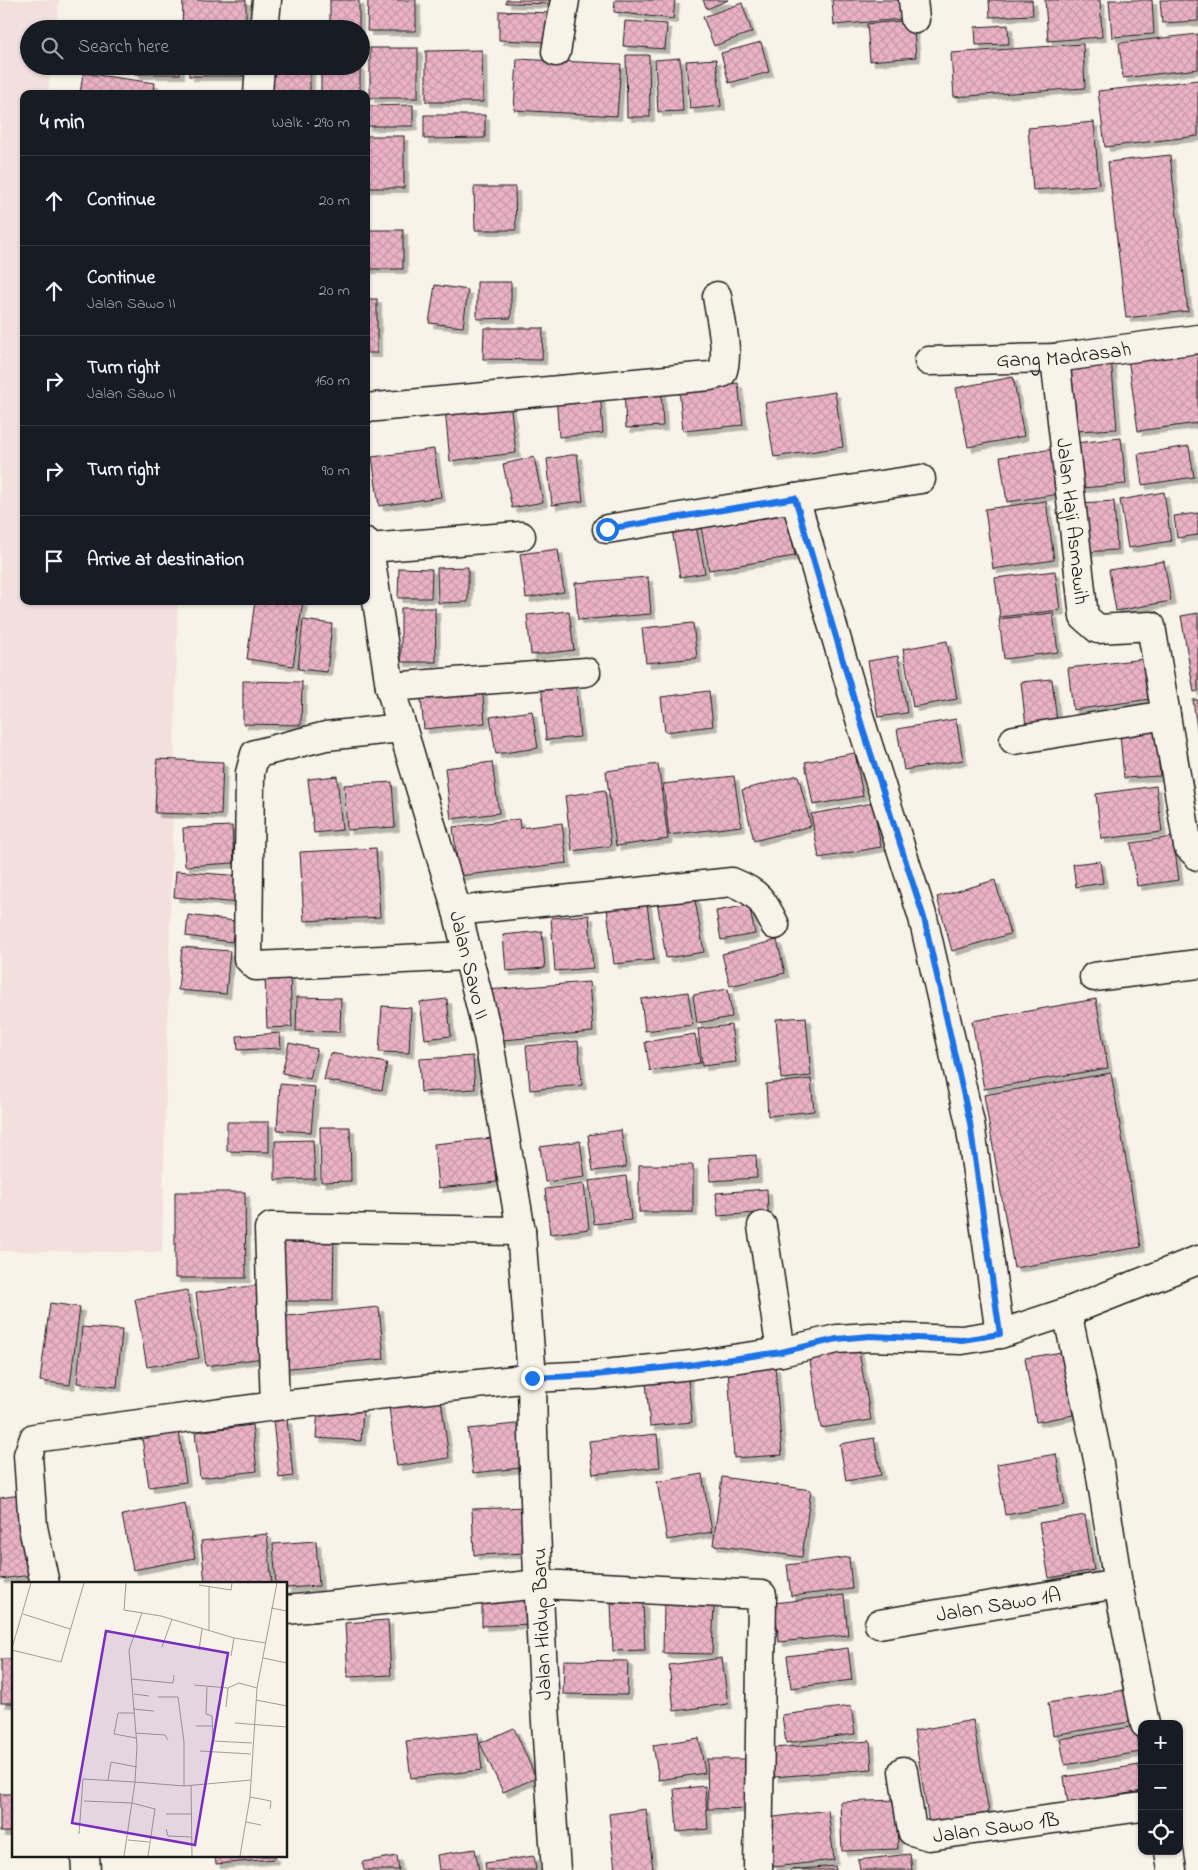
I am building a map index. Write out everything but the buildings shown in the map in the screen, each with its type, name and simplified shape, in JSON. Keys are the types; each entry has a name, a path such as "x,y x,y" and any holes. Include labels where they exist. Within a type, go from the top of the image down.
{"street":[{"path":"265,20 267,0"},
{"path":"556,52 565,0"},
{"path":"258,90 259,75"},
{"path":"370,408 710,376 722,373 725,366 725,355 717,296"},
{"name":"Gang Madrasah","path":"929,361 1055,358 1198,338"},
{"name":"Jalan Haji Asmawih","path":"1055,358 1084,617 1098,629 1150,626 1188,846 1198,856"},
{"path":"607,529 921,479"},
{"path":"795,498 863,729 924,918 970,1123 1000,1334"},
{"path":"370,545 521,536"},
{"name":"Jalan Savo II","path":"370,558 390,687 457,911 466,956 488,1036 521,1231 523,1379"},
{"path":"390,687 586,672"},
{"path":"1014,740 1166,714"},
{"path":"401,728 326,736 255,754 250,773 248,958 256,966 466,956"},
{"path":"457,911 732,882 752,890 764,902 775,925"},
{"path":"1094,976 1198,964"},
{"path":"762,1226 781,1352"},
{"path":"275,1406 269,1230 271,1227 521,1231"},
{"path":"44,1582 33,1527 28,1464 28,1455 34,1438 275,1406 523,1379 595,1375 690,1365 781,1352 837,1339 870,1336 962,1340 1000,1334 1067,1312 1198,1260"},
{"path":"1067,1312 1099,1464 1118,1584 1144,1720"},
{"name":"Jalan Hidup Baru","path":"523,1379 533,1453 544,1708 556,1870"},
{"path":"288,1610 540,1584 762,1595 758,1870"},
{"name":"Jalan Sawo 1A","path":"879,1624 1118,1584"},
{"name":"Jalan Sawo 1B","path":"903,1770 912,1831 929,1836 1138,1808"},
{"path":"1170,1855 1172,1870"}],"shaded area":[{"path":"0,0 59,0 57,20 20,20 20,75 50,75 48,90 20,90 20,605 178,605 162,1252 0,1251"}],"route":[{"path":"532,1378 595,1375 690,1365 781,1352 837,1339 870,1336 962,1340 1000,1334 970,1123 924,918 863,729 795,498 607,529"}]}
